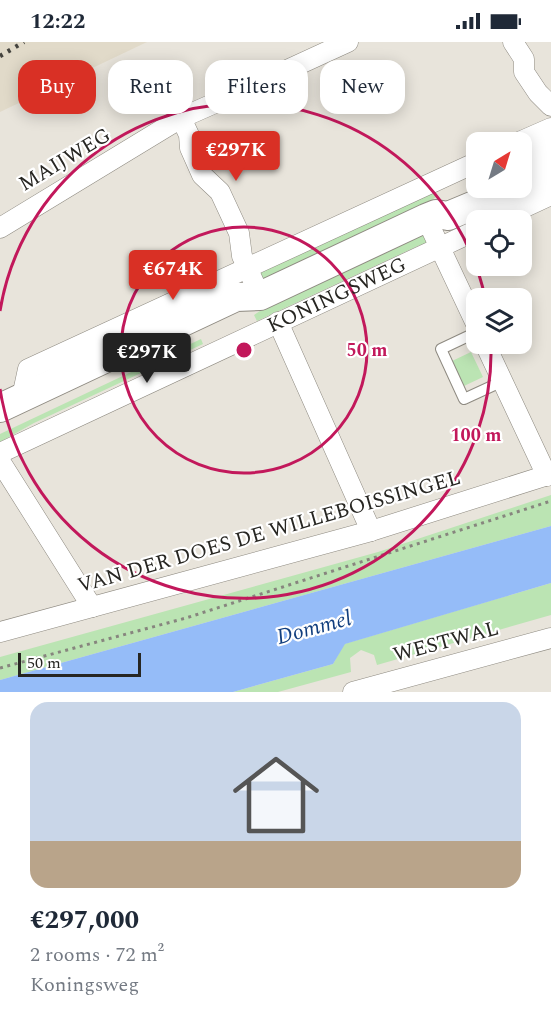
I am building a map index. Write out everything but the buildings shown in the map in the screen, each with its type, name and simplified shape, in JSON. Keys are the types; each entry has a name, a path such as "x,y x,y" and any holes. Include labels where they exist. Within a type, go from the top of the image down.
{"street":[{"name":"MAIJWEG","path":"0,228 181,118 240,92 247,82 264,75 276,75 348,42"},
{"path":"513,42 524,58 524,72 537,93 551,106"},
{"path":"181,118 189,135 190,148 202,175 220,192 239,233 242,256 260,296"},
{"path":"532,136 551,128"},
{"path":"532,158 551,149"},
{"name":"KONINGSWEG","path":"11,402 28,369 466,167"},
{"path":"532,180 551,172"},
{"name":"KONINGSWEG","path":"11,402 236,297 260,296 431,216 442,203 466,191"},
{"path":"519,210 551,195"},
{"name":"KONINGSWEG","path":"431,216 448,216 491,198"},
{"path":"431,216 440,247 466,303"},
{"name":"KONINGSWEG","path":"0,453 466,235"},
{"name":"KONINGSWEG","path":"0,428 245,313 260,296"},
{"path":"278,322 371,531"},
{"path":"490,354 549,475"},
{"path":"0,461 92,607"},
{"name":"VAN DER DOES DE WILLEBOISSINGEL","path":"0,632 371,531 549,475"},
{"name":"WESTWAL","path":"353,692 551,638"}],"lane":[{"path":"466,337 441,349 464,399 503,381"}],"path":[{"path":"0,668 186,618 551,501"}],"shaded area":[{"path":"0,42 147,42 96,66 96,60 18,60 18,103 0,112"}],"green space":[{"path":"434,191 437,196 422,208 264,280 259,275 258,268 265,265 271,268"},
{"path":"428,231 434,244 426,248 420,245 257,321 254,315 282,296"},
{"path":"201,339 203,344 34,423 0,442 0,434"},
{"path":"472,354 483,377 464,386 452,361"},
{"path":"551,495 551,526 0,680 0,657 378,552"},
{"path":"551,583 551,615 377,665 374,655 361,650 350,658 351,672 278,692 233,692 333,664 344,644"}],"water":[{"name":"Dommel","path":"551,526 551,583 345,644 333,664 233,692 0,692 0,680"}],"railway":[{"path":"0,56 24,42"}]}
